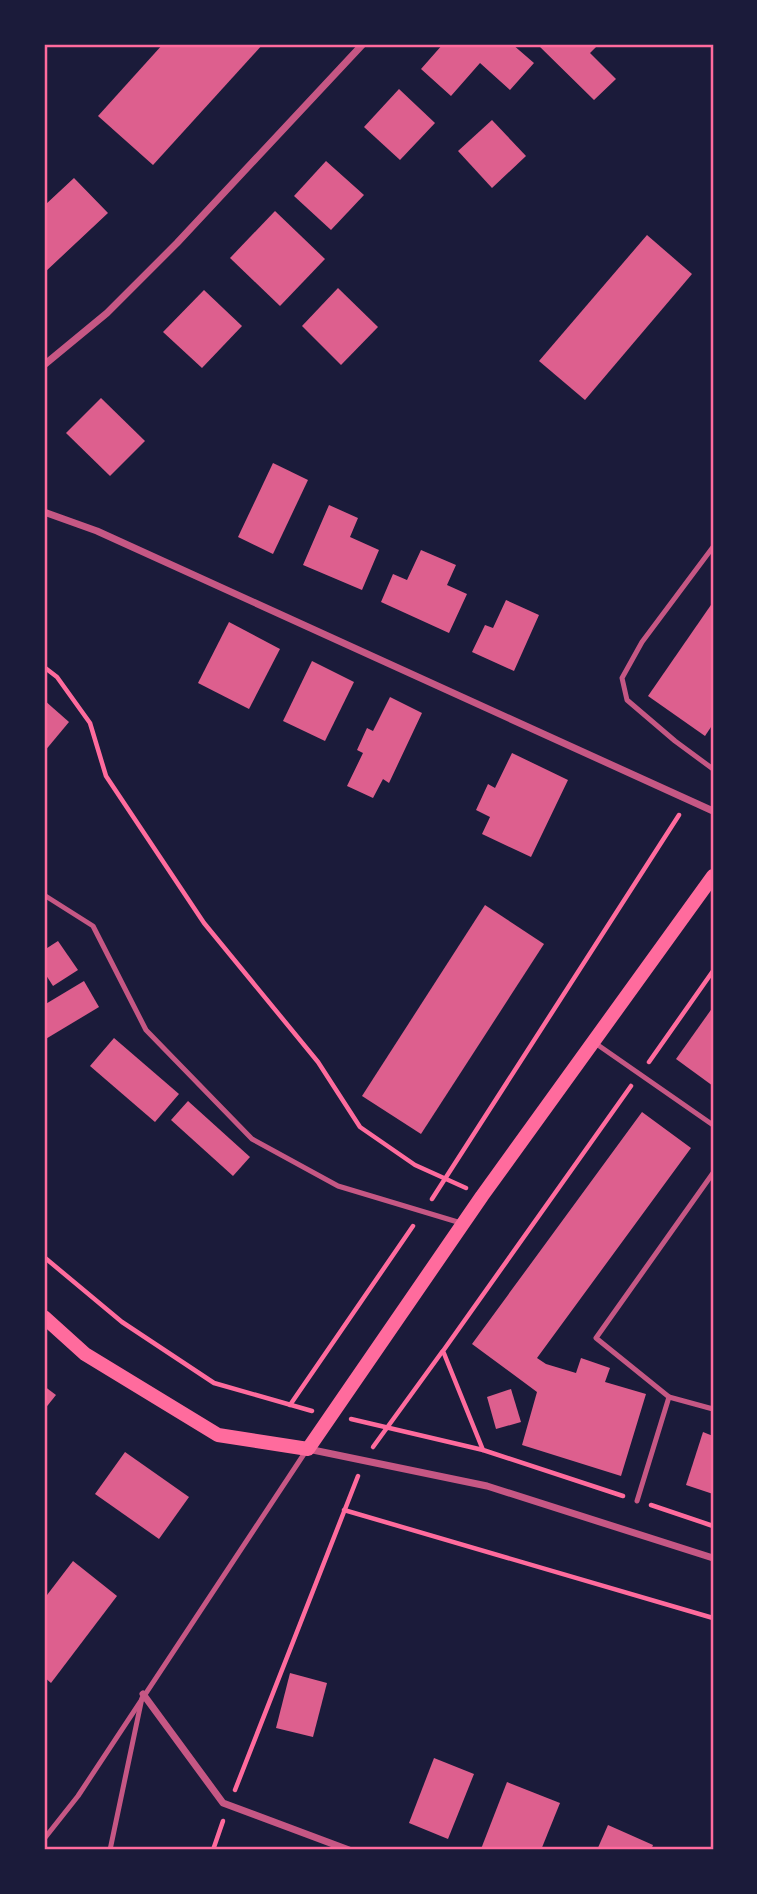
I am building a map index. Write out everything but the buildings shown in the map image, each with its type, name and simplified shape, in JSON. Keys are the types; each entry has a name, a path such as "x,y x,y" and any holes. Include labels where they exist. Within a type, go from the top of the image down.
{"main road":[{"path":"44,1317 85,1354 218,1435 307,1449 482,1196 713,876"}],"street":[{"path":"44,365 107,313 177,243 363,44"},
{"path":"44,512 97,531 713,811"},
{"path":"307,1449 487,1486 713,1558"},
{"path":"143,1695 223,1803 349,1850"}],"lane":[{"path":"713,547 642,642 622,678 627,700 713,769"},
{"path":"44,895 93,926 146,1030 252,1139 338,1186 464,1223"},
{"path":"592,1041 713,1125"},
{"path":"713,1173 596,1338 669,1397 713,1409"},
{"path":"637,1501 669,1397"},
{"path":"44,1839 78,1796 307,1449"},
{"path":"110,1850 143,1695"}],"path":[{"path":"44,667 57,677 90,723 106,776 204,923 318,1062 360,1126 415,1164 482,1196"},
{"path":"290,1405 446,1179 688,800"},
{"path":"213,1850 363,1460 713,971"},
{"path":"44,1256 122,1322 214,1383 330,1415 484,1450 713,1526"},
{"path":"443,1351 484,1450"},
{"path":"344,1510 713,1618"}]}
